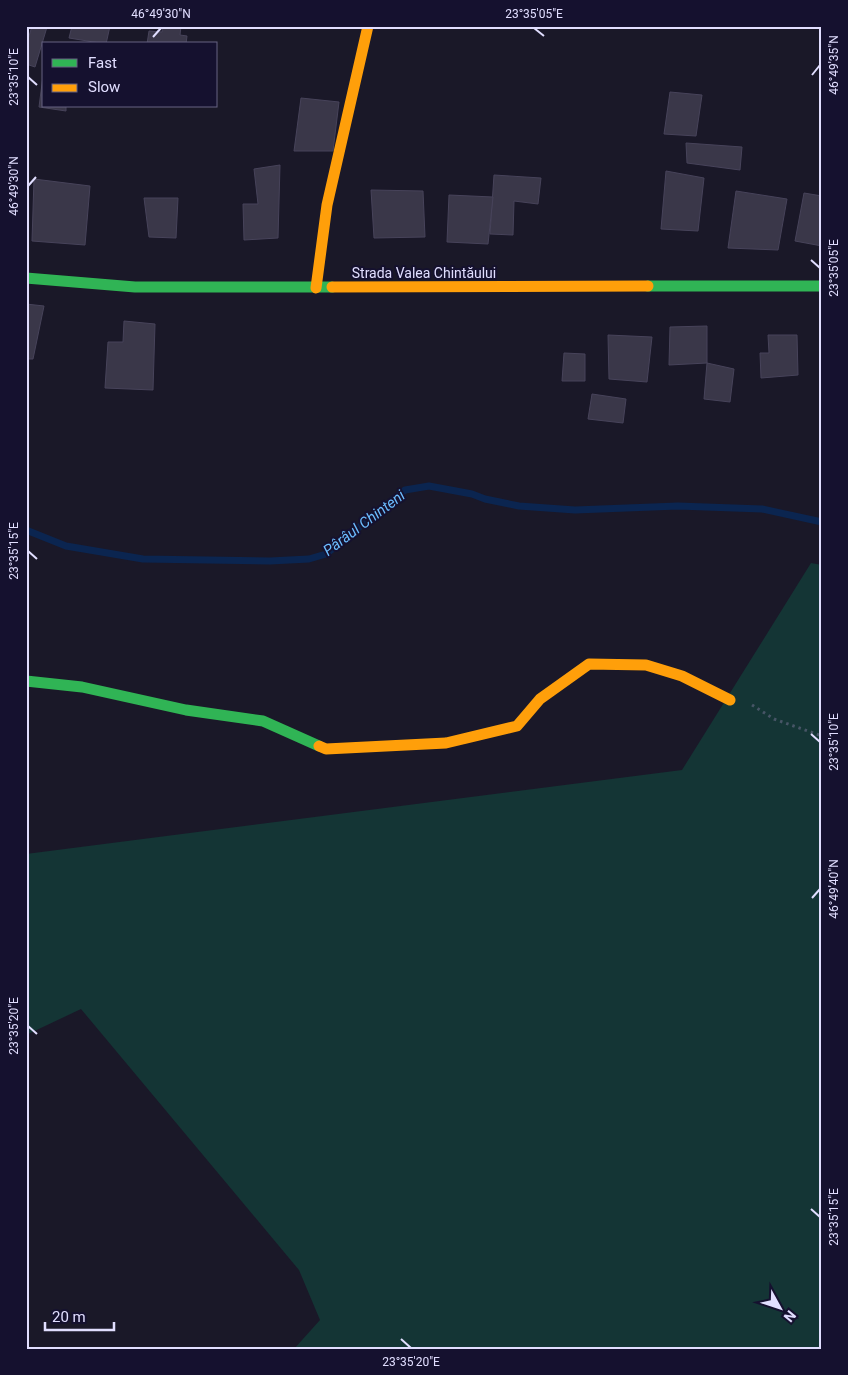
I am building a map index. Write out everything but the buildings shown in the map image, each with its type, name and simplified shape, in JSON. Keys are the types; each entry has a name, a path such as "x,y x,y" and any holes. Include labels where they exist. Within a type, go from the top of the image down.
{"street":[{"path":"316,288 327,205 368,26"},
{"name":"Strada Valea Chintăului","path":"26,278 135,287 822,286"},
{"path":"26,681 82,687 186,710 263,721 299,739 326,749 446,743 518,726 540,699 589,664 646,665 682,676 730,700"}],"path":[{"path":"730,700 762,709 774,719 822,736"}],"green space":[{"path":"811,563 822,565 822,1349 294,1349 320,1320 299,1270 81,1009 26,1035 26,854 682,770"}],"waterway":[{"name":"Pârâul Chinteni","path":"26,530 66,546 143,559 270,561 309,559 326,554 405,490 429,486 472,494 485,499 519,506 575,510 678,506 762,509 822,522"}],"traffic: fast":[{"path":"26,278 135,287 332,287"},
{"path":"648,286 822,286"},
{"path":"26,681 82,687 186,710 263,721 319,746"}],"traffic: slow":[{"path":"316,288 327,205 368,26"},
{"path":"332,287 648,286"},
{"path":"319,746 326,749 446,743 517,726 540,699 589,664 646,665 682,676 730,700"}]}
